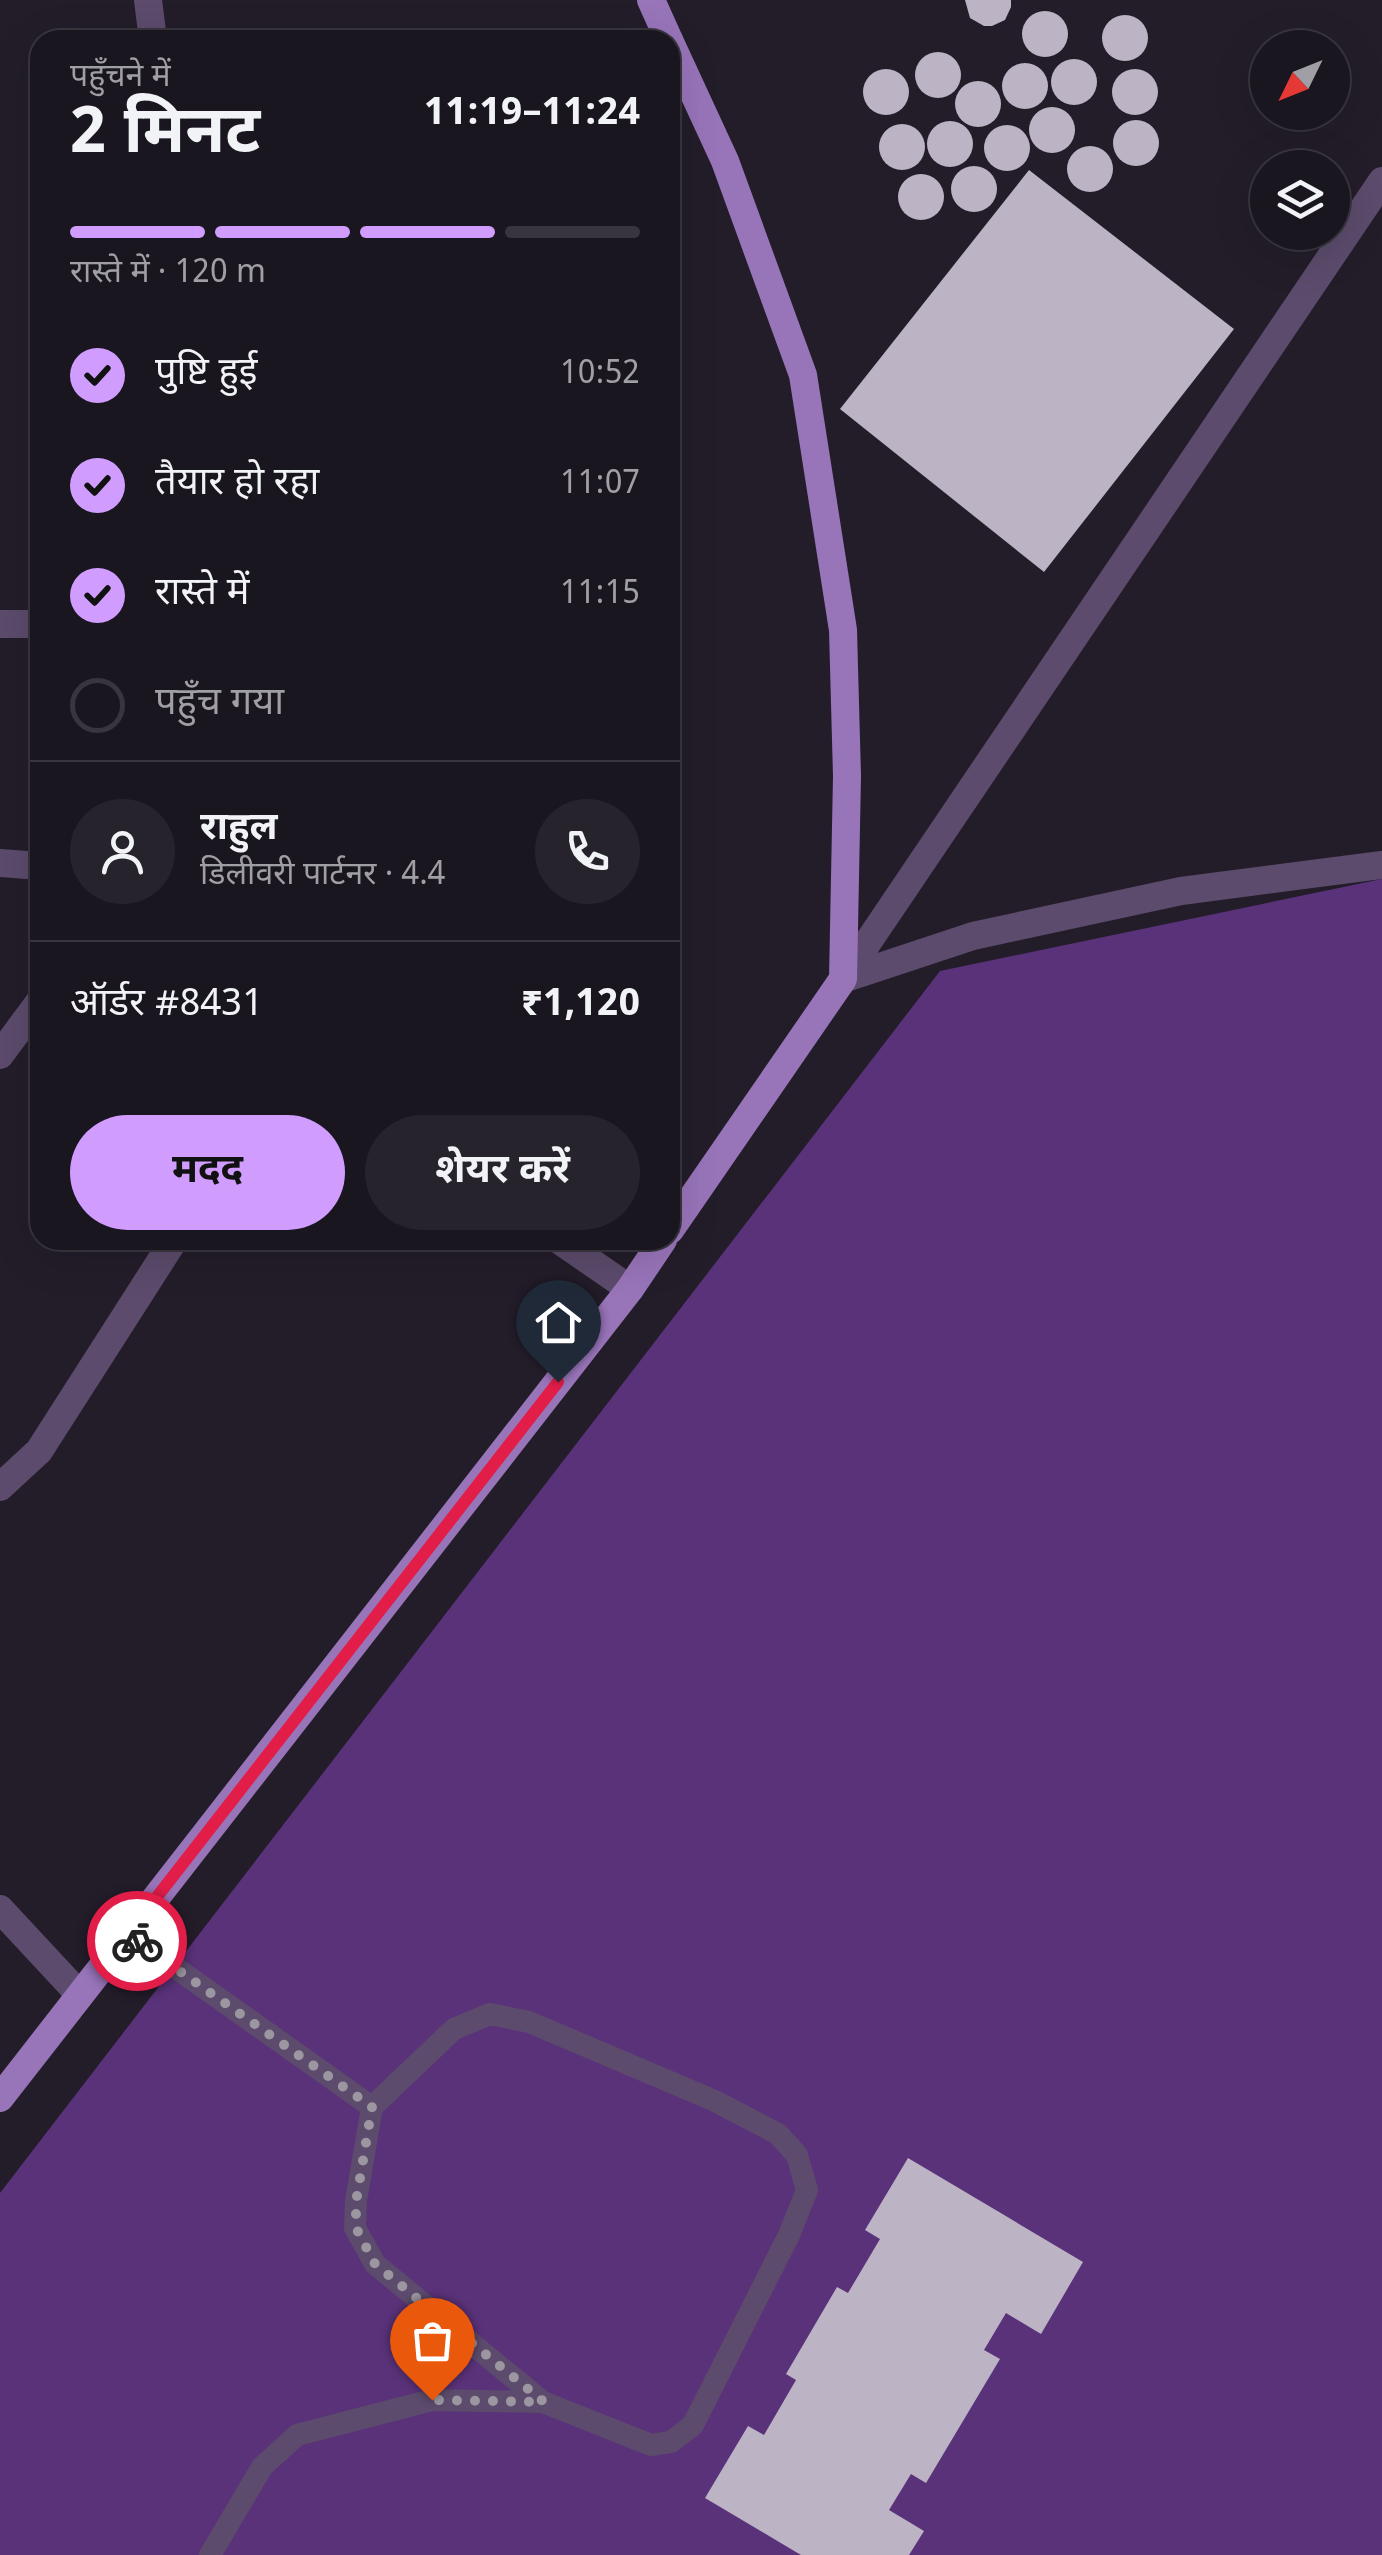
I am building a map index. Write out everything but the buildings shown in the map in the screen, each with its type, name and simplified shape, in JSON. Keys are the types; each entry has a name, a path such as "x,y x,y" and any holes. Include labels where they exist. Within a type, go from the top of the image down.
{"main road":[{"path":"651,0 665,30"},
{"path":"680,63 725,161 803,376 843,630 847,776 842,979 680,1215"},
{"path":"0,2098 630,1289 656,1250"}],"street":[{"path":"148,0 152,30"},
{"path":"842,979 1382,182"},
{"path":"0,624 30,624"},
{"path":"0,863 30,865"},
{"path":"842,979 973,936 1181,891 1382,864"},
{"path":"0,1055 22,1011"},
{"path":"0,1487 38,1450 168,1250"},
{"path":"573,1250 630,1289"},
{"path":"0,1909 80,1994"}],"lane":[{"path":"128,1934 372,2107"},
{"path":"490,2014 529,2022 715,2101 778,2134 797,2155 807,2190 789,2235 693,2425 671,2442 651,2445 544,2402 375,2264 356,2228 356,2202 372,2107 454,2029 490,2014"},
{"path":"210,2555 262,2467 298,2436 432,2400 544,2402"}],"shaded area":[{"path":"1382,879 1382,2555 0,2555 0,2193 940,971"}],"way so far":[{"path":"137,1941 372,2107 356,2202 356,2228 375,2264 544,2402 432,2400"}],"route":[{"path":"137,1941 128,1934 558,1382"}]}
